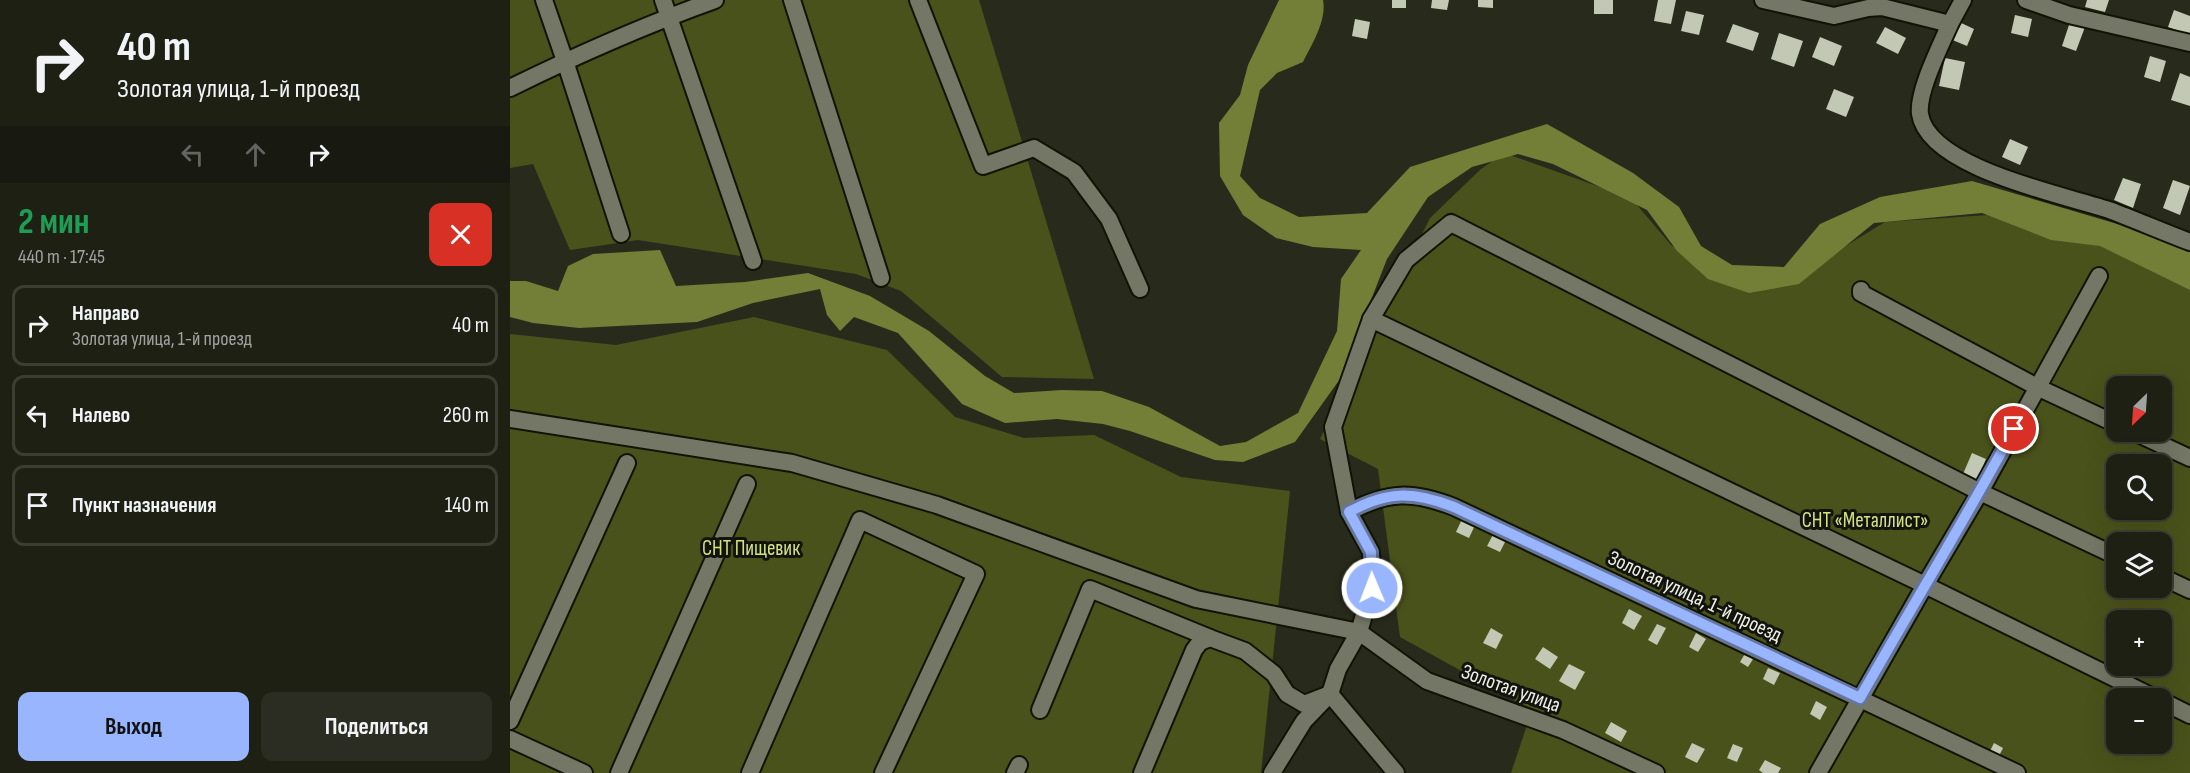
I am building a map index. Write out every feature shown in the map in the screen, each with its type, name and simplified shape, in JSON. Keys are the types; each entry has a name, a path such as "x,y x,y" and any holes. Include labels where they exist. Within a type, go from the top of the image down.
{"street":[{"path":"544,0 566,61 621,234"},
{"path":"663,0 753,261"},
{"path":"510,88 566,61 715,0"},
{"path":"792,0 881,278"},
{"path":"918,0 983,166 1034,148 1074,172 1109,219 1140,289"},
{"path":"1764,0 1834,16 1882,7 1950,24"},
{"path":"1963,0 1950,24 1921,98 1920,114 1927,132 1956,156 2018,183 2109,210 2190,242"},
{"path":"2026,0 2069,15 2190,43"},
{"path":"1272,773 1304,721 1330,694 1338,669 1359,632 1372,588 1371,552 1349,512 1333,427 1371,319 1406,260 1451,223 1980,492 2106,551"},
{"path":"1818,773 1924,585 1980,492 2099,276"},
{"path":"1862,290 1861,293 2037,387 2106,419"},
{"path":"1371,319 2134,688"},
{"path":"510,419 792,463 938,505 1196,599 1359,632"},
{"path":"2156,442 2190,458"},
{"path":"510,721 627,463"},
{"path":"619,773 747,484"},
{"name":"Золотая улица, 1-й проезд","path":"1349,512 1384,497 1412,495 1429,497 2017,773"},
{"path":"750,773 860,520 976,574 883,773"},
{"path":"2172,582 2190,590"},
{"path":"1040,710 1090,590 1245,651 1274,674 1287,694 1304,704 1330,694"},
{"name":"Золотая улица","path":"1359,632 1427,681 1563,730 1656,773"},
{"path":"1142,773 1194,650 1200,642 1210,638"},
{"path":"1330,694 1396,773"},
{"path":"2172,706 2190,715"},
{"path":"510,739 584,773"}],"green space":[{"path":"510,0 979,0 1094,379 1002,377 901,291 856,274 638,240 570,250 533,164 510,168"},
{"name":"СНТ «Металлист»","path":"1504,153 1631,198 1671,245 1730,283 1818,263 1885,222 1988,215 2055,230 2190,276 2190,773 1511,773 1532,710 1400,637 1378,469 1320,439 1430,218 1481,169"},
{"name":"СНТ Пищевик","path":"754,317 887,350 955,417 1024,438 1094,435 1181,477 1290,491 1261,773 510,773 510,334 616,345"}],"shaded area":[{"path":"1279,0 1323,0 1323,16 1303,62 1277,73 1260,90 1240,176 1260,198 1299,217 1367,213 1410,167 1547,124 1633,173 1679,207 1701,246 1732,265 1784,267 1820,224 1880,197 1972,181 2158,236 2190,251 2190,290 2100,246 2051,240 1982,213 1874,223 1799,284 1749,293 1708,279 1677,251 1647,210 1553,164 1518,154 1472,167 1428,197 1387,259 1340,379 1295,442 1243,462 1215,460 1103,424 1057,419 1005,423 962,404 898,333 854,317 840,331 827,315 820,289 753,303 697,322 579,328 533,323 510,317 510,281 526,281 558,291 568,266 593,254 660,250 676,286 745,282 808,273 870,296 929,331 985,376 1014,393 1062,390 1102,391 1149,407 1220,446 1246,442 1298,413 1337,331 1341,279 1361,250 1313,247 1276,238 1243,215 1220,176 1219,123 1240,95 1248,65"}],"building":[{"path":"1392,0 1406,0 1406,8 1392,8"},
{"path":"1432,0 1449,0 1447,10 1431,8"},
{"path":"1478,0 1493,0 1493,8 1478,7"},
{"path":"1594,0 1613,0 1613,14 1594,14"},
{"path":"1658,0 1676,0 1671,24 1654,21"},
{"path":"2087,0 2109,0 2105,12 2085,7"},
{"path":"2174,10 2190,16 2190,35 2168,27"},
{"path":"1686,11 1704,15 1699,35 1681,31"},
{"path":"2015,15 2032,19 2028,37 2011,33"},
{"path":"1355,19 1370,22 1367,39 1352,36"},
{"path":"1957,21 1974,29 1967,46 1950,39"},
{"path":"2070,22 2085,27 2076,51 2062,46"},
{"path":"1733,24 1759,33 1753,51 1726,42"},
{"path":"1885,27 1906,38 1898,54 1876,43"},
{"path":"1779,33 1803,41 1794,67 1771,59"},
{"path":"1820,37 1842,46 1834,66 1812,57"},
{"path":"2150,56 2166,61 2160,82 2144,77"},
{"path":"1945,58 1965,62 1959,90 1939,86"},
{"path":"2180,73 2190,77 2190,106 2171,100"},
{"path":"1834,89 1854,97 1846,117 1826,109"},
{"path":"2010,139 2028,147 2020,165 2002,157"},
{"path":"2123,178 2141,184 2133,208 2114,200"},
{"path":"2173,180 2190,186 2180,215 2163,208"},
{"path":"1972,453 1986,459 1977,480 1963,474"},
{"path":"1463,517 1476,523 1469,538 1456,532"},
{"path":"1495,531 1507,538 1500,552 1487,546"},
{"path":"1629,609 1642,616 1634,630 1622,623"},
{"path":"1657,624 1666,628 1657,645 1648,640"},
{"path":"1491,628 1503,635 1496,649 1483,643"},
{"path":"1696,633 1706,639 1698,652 1689,647"},
{"path":"1543,647 1558,657 1550,669 1535,659"},
{"path":"1746,652 1755,656 1748,667 1740,662"},
{"path":"1569,664 1585,672 1575,690 1559,681"},
{"path":"1768,668 1780,673 1774,685 1763,679"},
{"path":"1816,701 1827,707 1820,720 1810,714"},
{"path":"1611,722 1627,731 1621,742 1605,733"},
{"path":"1692,743 1705,749 1697,763 1685,757"},
{"path":"1994,743 2003,748 1997,760 1988,755"},
{"path":"1733,744 1743,748 1737,762 1727,758"},
{"path":"1765,760 1781,768 1778,773 1763,773 1759,770"}],"route":[{"path":"1372,588 1371,552 1349,512 1384,497 1398,495 1429,497 1860,698 2014,429"}]}
